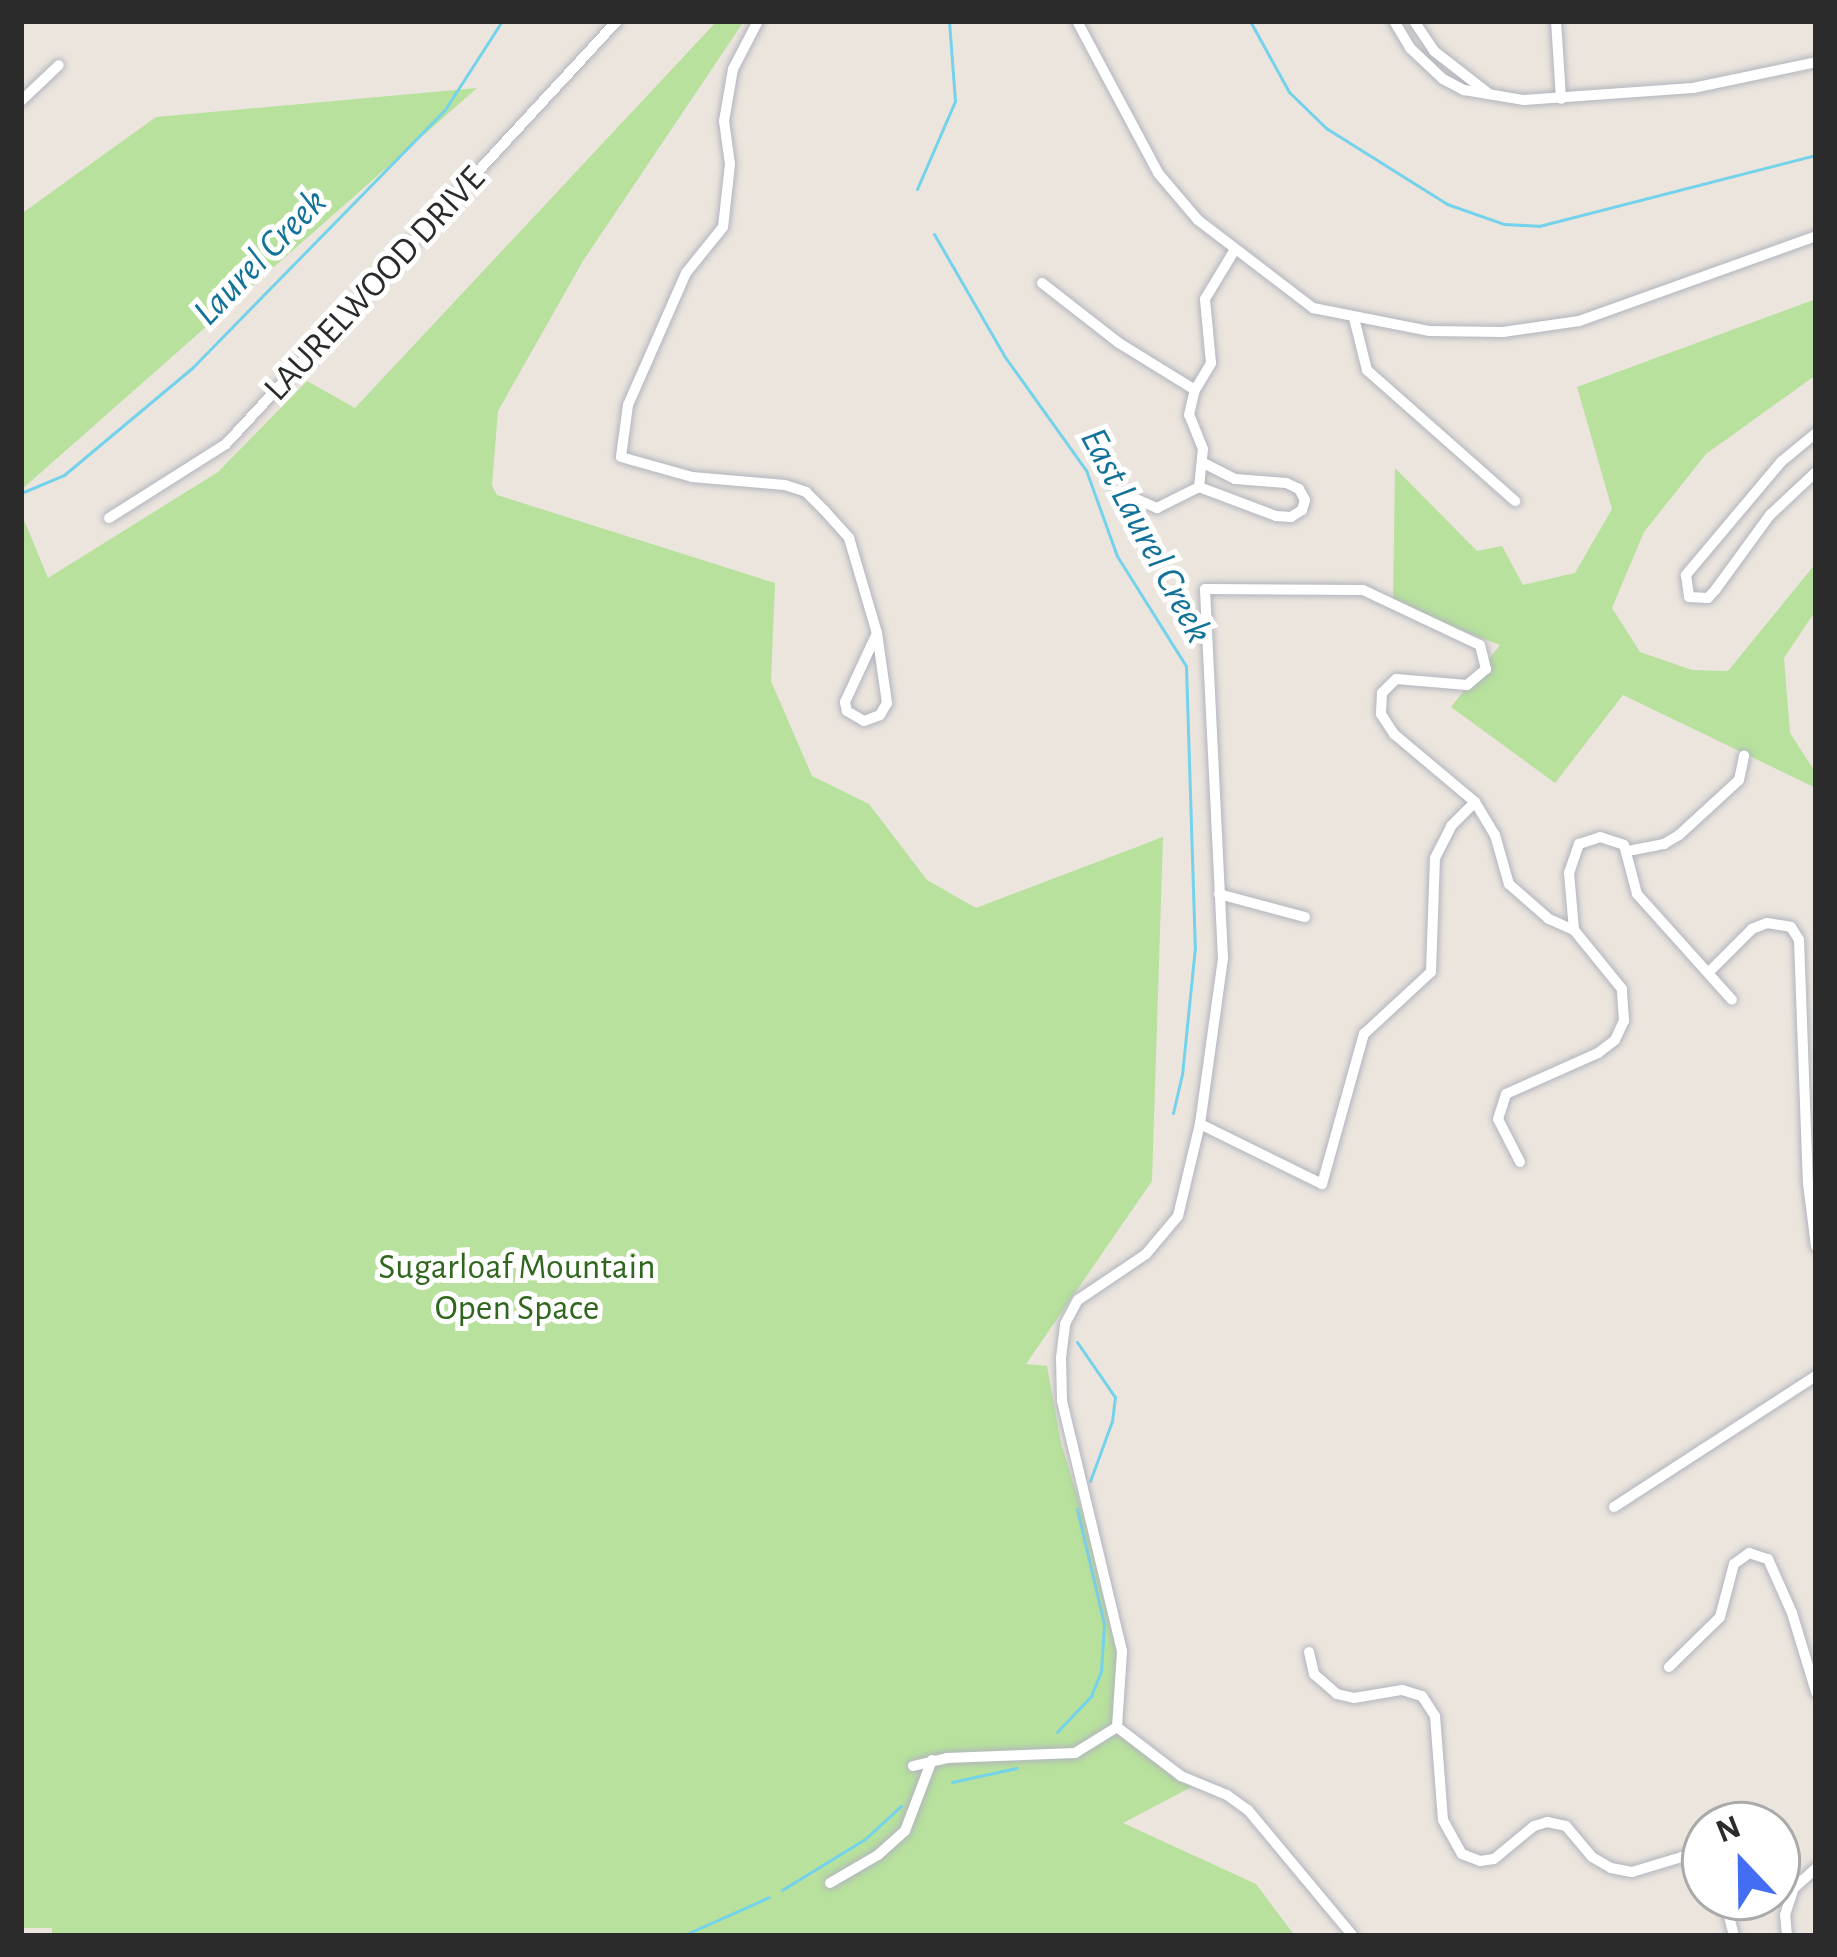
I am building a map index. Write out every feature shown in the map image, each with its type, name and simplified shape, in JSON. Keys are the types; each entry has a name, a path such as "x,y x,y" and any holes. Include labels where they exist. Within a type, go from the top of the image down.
{"street":[{"name":"LAURELWOOD DRIVE","path":"109,518 226,444 617,21"},
{"path":"758,21 733,69 724,121 730,164 723,227 686,273 628,405 621,458 692,477 784,485 806,492 849,538 878,634 887,703 880,715 864,721 847,711 845,702 878,634"},
{"path":"1077,21 1158,173 1234,251 1313,308 1429,331 1503,332 1580,321 1816,236"},
{"path":"1394,21 1410,48 1443,79 1490,95 1561,99 1710,86 1816,62"},
{"path":"1414,21 1434,51 1490,95"},
{"path":"1556,21 1561,99"},
{"path":"21,101 58,65"},
{"path":"1199,487 1202,462 1189,415 1195,390 1211,363 1205,299 1234,251"},
{"path":"1042,283 1119,343 1195,390"},
{"path":"1354,318 1366,370 1515,501"},
{"path":"1816,433 1781,462 1686,575 1689,598 1708,598 1770,515 1816,472"},
{"path":"1118,490 1157,508 1199,487 1276,516 1291,518 1302,510 1299,489 1286,483 1235,479 1202,462"},
{"path":"1117,1727 1122,1652 1062,1401 1063,1341 1070,1310 1078,1300 1145,1254 1178,1216 1200,1124 1223,958 1205,590 1363,590 1480,645 1486,669 1467,685 1396,679 1382,693 1381,714 1394,734 1475,802 1495,835 1509,884 1549,919 1574,930 1622,989 1624,1022 1615,1040 1598,1054 1506,1094 1498,1119 1520,1162"},
{"path":"1574,930 1569,873 1575,849 1600,837 1628,850 1664,844 1679,836 1733,788 1744,756"},
{"path":"1200,1124 1322,1184 1364,1034 1430,972 1435,858 1451,826 1475,802"},
{"path":"1628,850 1637,894 1732,1000"},
{"path":"1219,894 1305,917"},
{"path":"1709,972 1752,929 1767,923 1792,926 1799,940 1808,1183 1816,1246"},
{"path":"1614,1507 1816,1376"},
{"path":"1669,1667 1720,1617 1734,1564 1749,1553 1768,1559 1792,1613 1816,1692"},
{"path":"1310,1652 1314,1674 1337,1694 1354,1698 1402,1690 1422,1696 1435,1717 1443,1820 1462,1854 1480,1862 1494,1859 1534,1826 1547,1822 1566,1826 1592,1857 1611,1868 1632,1872 1681,1857"},
{"path":"913,1766 932,1760 1075,1753 1117,1727"},
{"path":"1117,1727 1180,1776 1227,1795 1248,1810 1353,1936"},
{"path":"830,1883 895,1842 914,1817 932,1760"},
{"path":"1787,1936 1785,1915 1794,1888 1816,1868"}],"green space":[{"name":"Sugarloaf Mountain Open Space","path":"717,21 744,21 583,261 498,411 492,485 497,495 775,583 771,681 812,776 869,804 927,880 976,908 1163,837 1152,1181 1026,1364 1047,1366 1061,1443 1125,1651 1123,1725 1163,1760 1201,1782 1123,1823 1256,1884 1295,1936 52,1936 52,1928 21,1928 21,513 48,578 218,472 307,381 355,408"},
{"path":"477,88 21,490 21,214 156,117"},
{"path":"1816,299 1816,375 1706,454 1644,532 1612,608 1640,652 1692,670 1728,671 1816,563 1816,610 1784,658 1790,733 1816,773 1816,788 1623,695 1555,783 1451,707 1500,645 1393,605 1395,468 1477,551 1502,546 1523,585 1575,573 1612,509 1577,387"}],"waterway":[{"name":"Laurel Creek","path":"21,493 64,475 193,367 444,111 502,21"},
{"name":"East Laurel Creek","path":"917,189 955,101 949,21"},
{"path":"1250,21 1289,92 1326,128 1447,204 1504,224 1539,226 1816,155"},
{"name":"East Laurel Creek","path":"934,234 1005,357 1086,470 1117,556 1186,666 1195,947 1182,1074 1173,1113"},
{"name":"East Laurel Creek","path":"1077,1342 1115,1397 1112,1421 1090,1481"},
{"name":"East Laurel Creek","path":"1057,1732 1091,1696 1101,1671 1104,1624 1077,1509"},
{"name":"East Laurel Creek","path":"952,1782 1017,1768"},
{"name":"East Laurel Creek","path":"782,1890 865,1839 901,1806"},
{"name":"East Laurel Creek","path":"682,1936 769,1897"}]}
